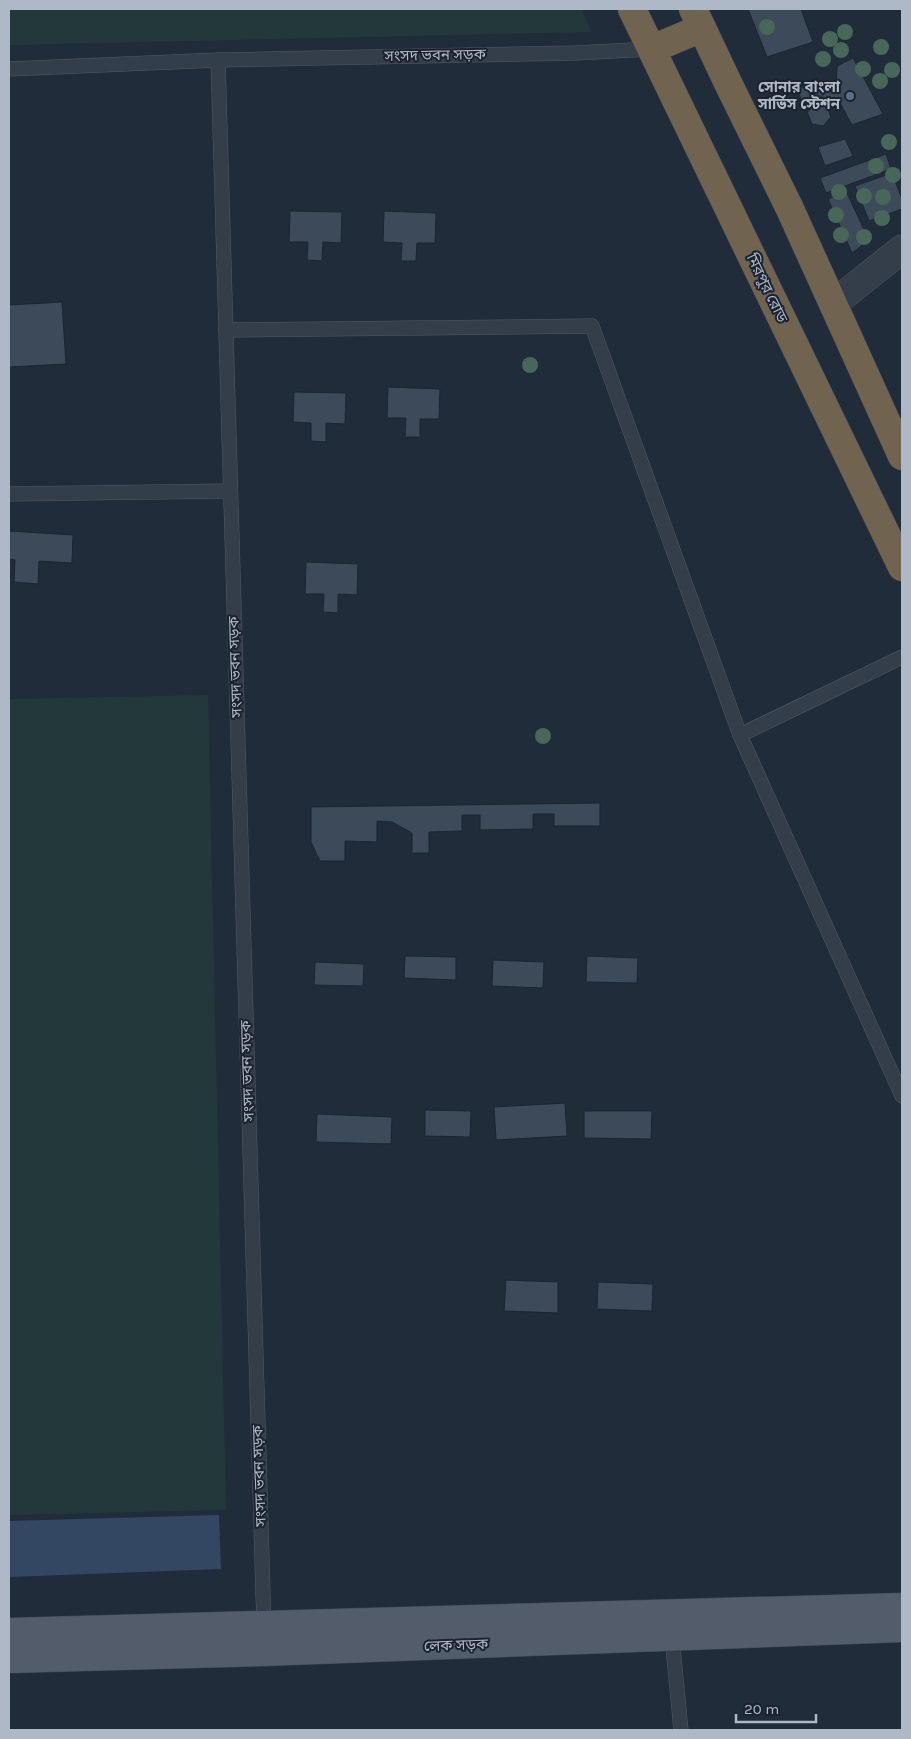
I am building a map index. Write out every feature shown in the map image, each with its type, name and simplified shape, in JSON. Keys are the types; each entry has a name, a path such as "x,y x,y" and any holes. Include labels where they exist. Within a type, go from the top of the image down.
{"highway":[{"name":"মিরপুর রোড","path":"632,9 902,567"},
{"path":"652,49 698,18 790,209 902,456"}],"main road":[{"path":"9,1632 902,1607"},
{"name":"লেক সড়ক","path":"9,1659 264,1652 902,1628"}],"street":[{"path":"833,304 902,249"}],"lane":[{"name":"সংসদ ভবন সড়ক","path":"9,69 218,60 565,53 652,49"},
{"name":"সংসদ ভবন সড়ক","path":"218,60 264,1652"},
{"path":"226,330 592,326 740,735 902,1096"},
{"path":"9,494 230,491"},
{"path":"740,735 902,657"},
{"path":"672,1637 681,1730"}],"green space":[{"path":"9,9 581,9 592,32 9,45"},
{"path":"208,695 226,1510 9,1515 9,699"}],"water":[{"path":"219,1515 221,1569 9,1577 9,1521"}],"building":[{"path":"748,9 801,9 813,42 767,57"},
{"path":"853,58 883,114 852,125 839,101 826,104 817,103 822,93 836,89 837,66"},
{"path":"809,82 817,84 823,95 817,103 826,104 831,117 823,126 812,124 807,112 812,108 811,105 803,104 799,94 800,89"},
{"path":"845,139 853,156 825,166 818,147"},
{"path":"886,154 891,169 826,193 820,178"},
{"path":"892,173 902,199 902,209 869,221 855,186"},
{"path":"846,191 869,240 852,253 828,199"},
{"path":"290,211 342,212 341,243 323,242 322,261 307,260 308,242 289,242"},
{"path":"384,211 436,213 435,243 417,243 416,261 401,261 402,243 383,242"},
{"path":"62,302 66,364 9,367 9,305"},
{"path":"388,387 440,389 439,419 420,419 420,437 405,437 406,418 387,418"},
{"path":"294,392 346,393 345,424 326,423 326,442 311,441 311,423 293,422"},
{"path":"9,531 73,535 72,563 39,561 38,584 14,582 15,560 9,559"},
{"path":"306,562 358,564 357,595 338,594 338,613 323,612 324,594 305,594"},
{"path":"600,803 600,826 554,826 554,814 533,814 533,829 480,830 480,815 462,815 462,831 429,832 429,853 412,853 412,833 392,822 377,821 377,842 345,841 345,861 320,861 311,842 311,807"},
{"path":"405,956 456,957 456,980 404,978"},
{"path":"587,956 638,958 637,983 586,982"},
{"path":"493,960 544,962 543,988 492,986"},
{"path":"315,962 364,964 363,986 314,985"},
{"path":"565,1103 567,1136 496,1140 494,1107"},
{"path":"425,1110 471,1111 470,1137 425,1136"},
{"path":"584,1111 652,1111 651,1139 584,1138"},
{"path":"317,1114 392,1117 391,1144 316,1142"},
{"path":"506,1280 558,1282 558,1313 504,1311"},
{"path":"598,1282 653,1284 652,1311 597,1309"}],"place":[{"name":"সোনার বাংলা সার্ভিস স্টেশন","path":"850,96"}]}
